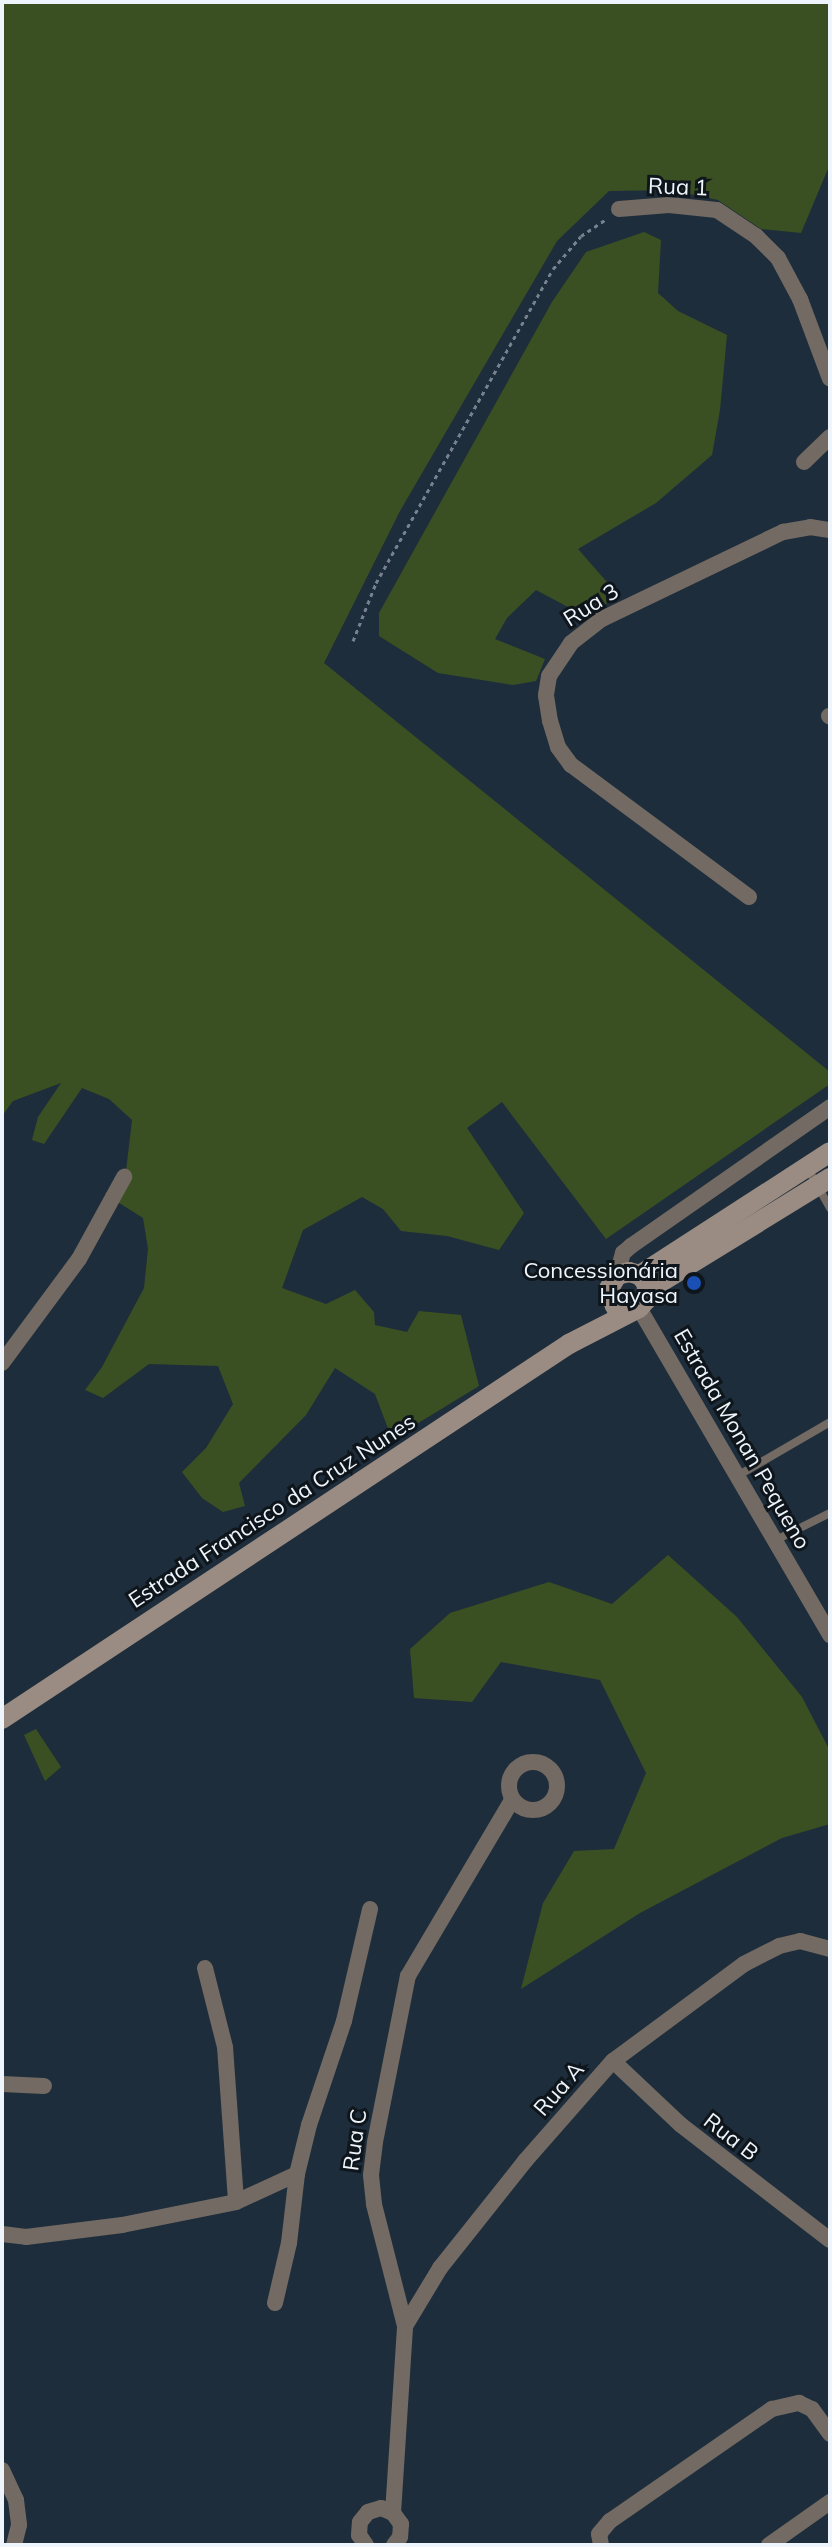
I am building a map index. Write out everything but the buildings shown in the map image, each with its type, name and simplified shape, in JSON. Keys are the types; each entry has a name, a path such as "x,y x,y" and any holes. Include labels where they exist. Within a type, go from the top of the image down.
{"main road":[{"name":"Estrada Francisco da Cruz Nunes","path":"639,1296 830,1152"},
{"name":"Estrada Francisco da Cruz Nunes","path":"2,1719 639,1296 824,1182"},
{"path":"609,1295 615,1306 639,1296 629,1272 617,1275"},
{"name":"Estrada Francisco da Cruz Nunes","path":"569,1344 609,1295 610,1284 617,1275"}],"street":[{"name":"Rua 1","path":"619,209 669,205 717,210 756,236 778,258 800,299 830,379"},
{"path":"804,462 830,437"},
{"name":"Rua 3","path":"749,897 613,800 571,765 558,747 550,721 546,695 549,676 571,643 602,619 783,532 810,527 830,530"},
{"path":"617,1275 623,1253 631,1246 830,1107"},
{"path":"2,1363 79,1259 124,1177"},
{"name":"Estrada Monan Pequeno","path":"639,1296 830,1635"},
{"name":"Rua C","path":"394,2545 400,2537 401,2524 393,2513 405,2326 374,2204 371,2175 402,1999 420,1953 512,1800"},
{"path":"275,2303 289,2243 297,2174 309,2125 344,2021 370,1909"},
{"name":"Rua A","path":"405,2326 440,2268 525,2161 613,2061 744,1964 779,1946 800,1941 830,1949"},
{"path":"205,1968 225,2047 236,2202"},
{"name":"Rua B","path":"613,2061 681,2125 830,2240"},
{"path":"2,2084 44,2086"},
{"path":"2,2234 26,2237 122,2225 236,2202 297,2174"},
{"path":"601,2545 599,2534 610,2521 772,2409 799,2403 812,2409 830,2434"},
{"path":"2,2470 16,2500 19,2525 14,2545"},
{"path":"769,2545 830,2502"},
{"path":"366,2545 359,2535 360,2522 368,2512 381,2508 393,2513"}],"lane":[{"path":"807,1167 824,1182 830,1208"},
{"path":"739,1475 830,1422"},
{"path":"776,1540 830,1513"}],"path":[{"path":"353,641 376,583 553,269 581,236 619,209"}],"green space":[{"path":"2,2 830,2 830,164 801,233 761,229 718,200 671,190 609,191 557,241 400,511 324,663 830,1072 830,1084 606,1239 502,1102 467,1128 524,1213 499,1250 447,1236 401,1231 383,1209 362,1197 303,1230 282,1288 326,1304 355,1290 374,1312 375,1325 407,1332 419,1311 461,1315 479,1386 392,1439 375,1394 335,1368 306,1415 239,1483 245,1506 223,1512 202,1498 182,1472 206,1448 233,1404 218,1366 149,1364 103,1398 85,1390 102,1367 144,1288 148,1249 143,1218 105,1194 126,1171 132,1120 109,1099 82,1088 44,1144 32,1140 38,1117 61,1083 13,1101 2,1116"},
{"path":"644,232 661,240 658,293 678,311 727,335 712,455 656,503 578,549 620,597 583,615 536,590 507,618 495,639 545,659 536,681 513,685 438,673 379,636 379,613 552,302 586,252"},
{"path":"668,1555 737,1617 802,1697 830,1751 830,1824 782,1838 640,1913 521,1989 543,1903 574,1851 614,1849 646,1773 600,1680 501,1662 472,1702 414,1698 410,1649 450,1613 549,1582 612,1604"},
{"path":"36,1729 61,1767 45,1781 24,1735"}],"place":[{"name":"Concessionária Hayasa","path":"694,1283"}]}
